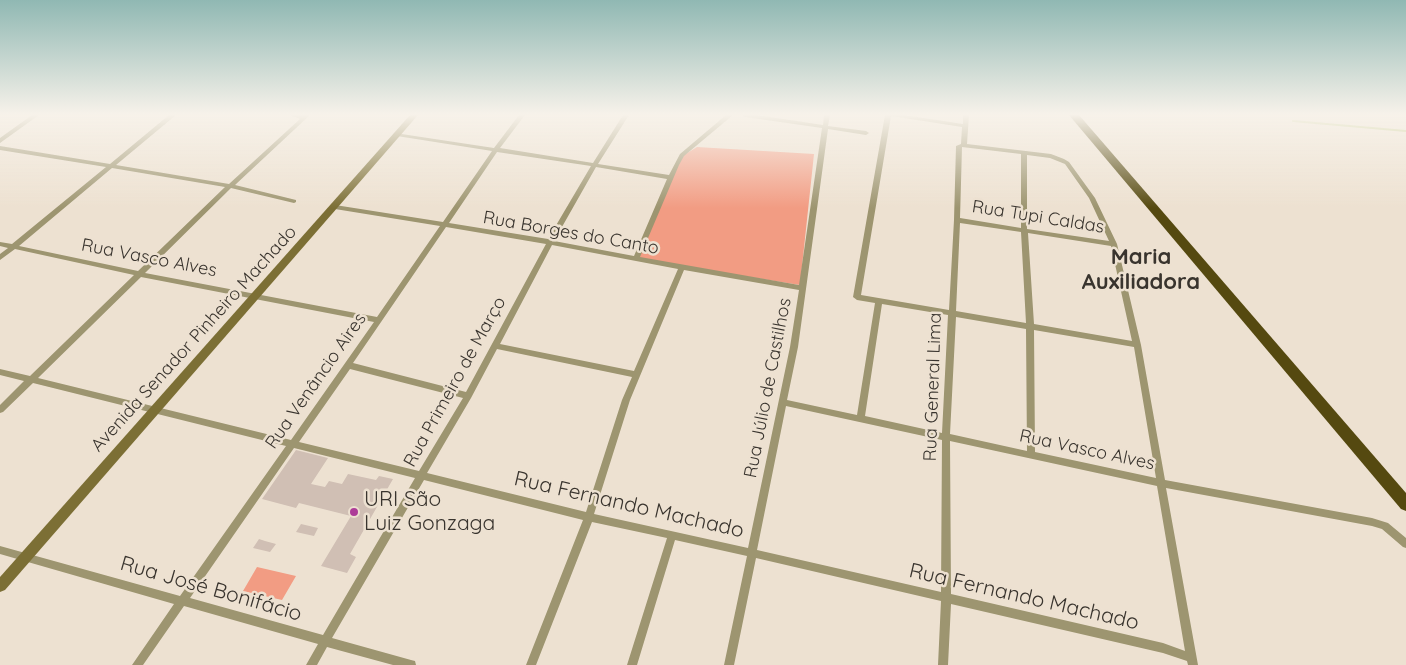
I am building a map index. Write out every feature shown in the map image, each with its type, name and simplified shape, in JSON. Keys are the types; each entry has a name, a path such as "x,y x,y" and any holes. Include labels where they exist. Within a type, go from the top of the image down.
{"highway":[{"path":"1100,146 1406,504"}],"main road":[{"name":"Avenida Senador Pinheiro Machado","path":"0,586 387,146"}],"street":[{"path":"0,258 135,146"},
{"path":"0,410 273,146"},
{"path":"483,146 669,177"},
{"name":"Rua Primeiro de Março","path":"311,665 468,396 550,242 606,146"},
{"path":"636,259 669,177 682,155 693,146"},
{"name":"Rua Júlio de Castilhos","path":"729,665 794,347 822,146"},
{"path":"883,146 857,297 1137,345"},
{"name":"Rua General Lima","path":"943,665 946,598 946,436 959,146"},
{"path":"972,146 1051,156 1062,160 1092,198 1114,244 1137,345 1193,661"},
{"path":"0,148 230,186 294,201"},
{"name":"Rua Venâncio Aires","path":"137,665 380,320 497,148"},
{"path":"1024,153 1024,229 1030,327 1031,455"},
{"name":"Rua Borges do Canto","path":"334,207 550,242 803,288"},
{"name":"Rua Tupi Caldas","path":"957,220 1114,244"},
{"name":"Rua Vasco Alves","path":"0,244 140,274 380,320"},
{"path":"531,665 589,517 626,400 682,267"},
{"path":"860,419 879,301"},
{"path":"496,346 637,375"},
{"path":"348,365 468,396"},
{"name":"Rua Fernando Machado","path":"0,372 589,517 1163,648 1193,661"},
{"name":"Rua Vasco Alves","path":"782,402 1162,483 1385,526 1406,544"},
{"path":"632,665 672,536"},
{"name":"Rua José Bonifácio","path":"0,550 411,665"}],"shaded area":[{"path":"697,147 814,154 800,285 637,259 670,177 684,155"},
{"path":"257,567 296,576 282,600 243,591"}],"building":[{"name":"URI São Luiz Gonzaga","path":"296,450 328,458 311,484 325,487 329,481 342,484 348,474 376,480 379,476 393,479 350,554 356,557 347,573 321,566 351,516 299,503 296,508 262,499"},
{"name":"URI São Luiz Gonzaga","path":"301,524 318,528 314,536 296,532"},
{"path":"259,539 276,544 270,552 253,548"}],"place":[{"name":"URI São Luiz Gonzaga","path":"354,512"}],"district":[{"name":"Maria Auxiliadora","path":"1141,270"}]}
